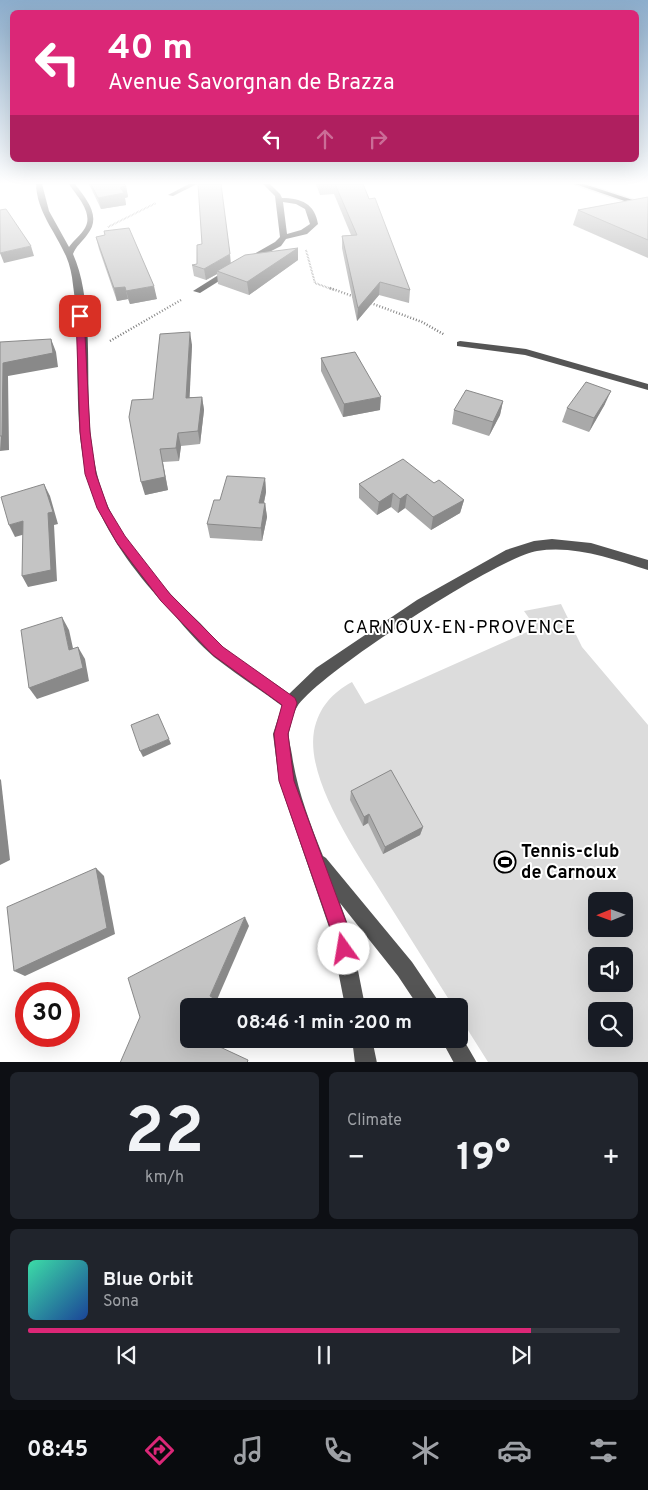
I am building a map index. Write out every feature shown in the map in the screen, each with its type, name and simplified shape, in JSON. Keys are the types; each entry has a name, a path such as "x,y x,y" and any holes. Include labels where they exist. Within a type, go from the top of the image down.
{"street":[{"path":"57,234 69,254 79,298 87,449 91,474 103,508 121,540 166,597 218,651 290,703"},
{"path":"69,254 72,246 84,234"},
{"path":"197,291 278,244 284,237 302,234"},
{"path":"460,344 526,352 648,387"},
{"path":"353,998 340,930 287,781 281,734 290,703 321,674 422,604 511,554 534,546 552,544 591,548 648,565"},
{"path":"314,857 405,969 425,998"},
{"path":"364,1048 366,1062"},
{"path":"457,1048 467,1062"}],"path":[{"path":"302,234 315,283 422,322 460,344"},
{"path":"110,341 197,291"}],"shaded area":[{"name":"Tennis-club de Carnoux","path":"561,604 582,647 648,725 648,1062 488,1062 468,1030 468,998 448,998 352,845 327,798 318,774 314,752 316,722 327,702 338,691 352,682 365,704 536,628 524,611"}],"building":[{"path":"0,234 23,234 31,246 0,253"},
{"path":"131,234 154,286 126,291 125,287 114,288 96,237"},
{"path":"201,234 227,234 230,254 204,269 192,265 197,264 197,245 202,244"},
{"path":"356,234 389,234 410,290 380,282 358,308 342,236 357,235"},
{"path":"633,234 648,234 648,240"},
{"path":"298,248 247,282 217,271 245,255"},
{"path":"190,332 186,398 202,397 198,431 178,433 176,448 160,449 165,477 141,482 129,417 132,400 153,399 160,334"},
{"path":"51,339 53,353 3,363 2,436 0,436 0,342"},
{"path":"355,352 381,397 344,404 321,358"},
{"path":"586,382 611,391 594,418 567,408"},
{"path":"466,390 503,401 493,422 454,410"},
{"path":"403,459 434,483 439,480 464,500 433,517 407,494 400,499 393,493 379,502 359,484"},
{"path":"227,476 265,478 259,503 265,503 261,528 207,524 214,500 220,500"},
{"path":"44,484 53,512 48,513 51,570 22,576 23,521 9,525 1,497"},
{"path":"62,617 69,650 78,647 83,668 29,688 21,630"},
{"path":"158,714 169,739 140,751 131,725"},
{"path":"391,770 423,827 385,847 369,814 364,817 351,791"},
{"path":"96,868 107,928 14,971 7,907"},
{"path":"245,917 210,996 213,998 180,998 180,1048 222,1048 248,1060 247,1062 120,1062 140,1017 128,978"}],"place":[{"name":"Tennis-club de Carnoux","path":"505,862"}],"district":[{"name":"CARNOUX-EN-PROVENCE","path":"460,628"}],"route":[{"path":"80,316 85,432 91,474 103,508 121,540 166,597 218,651 290,703 281,734 287,781 340,930 344,949"}]}
